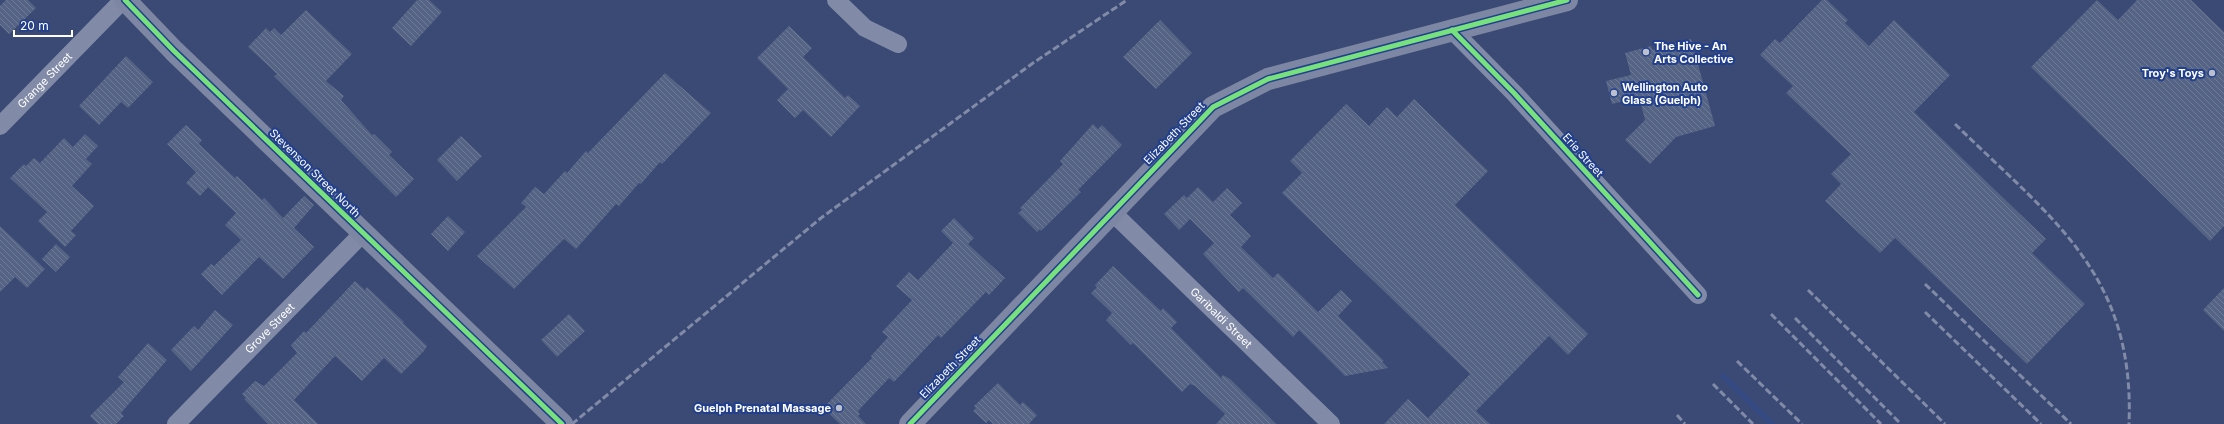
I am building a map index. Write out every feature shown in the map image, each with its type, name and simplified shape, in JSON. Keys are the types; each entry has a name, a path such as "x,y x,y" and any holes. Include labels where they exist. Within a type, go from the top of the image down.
{"main road":[{"name":"Stevenson Street North","path":"124,0 180,56 562,424"},
{"name":"Elizabeth Street","path":"918,421 1112,212 1213,108 1268,79 1567,0"}],"street":[{"name":"Grange Street","path":"0,126 124,0"},
{"path":"836,0 865,28 898,44"},
{"name":"Erie Street","path":"1452,30 1514,93 1698,294"},
{"name":"Garibaldi Street","path":"1112,212 1331,424"},
{"name":"Grove Street","path":"176,424 363,233"}],"building":[{"path":"6,0 28,0 36,8 9,34 0,25 0,6"},
{"path":"417,0 429,0 442,12 411,46 392,28"},
{"path":"1822,0 1827,0 1848,20 1845,23 1869,46 1894,20 1950,75 1914,112 2046,239 2032,253 2085,304 2027,364 1895,238 1880,253 1825,201 1841,184 1831,174 1851,154 1786,93 1793,86 1760,55 1775,39 1780,43"},
{"path":"2097,0 2118,20 2137,0 2191,0 2224,32 2224,226 2210,241 2031,67"},
{"path":"306,10 352,54 326,81 344,96 341,100 372,135 374,134 392,152 389,155 414,179 396,197 274,76 277,74 248,47 266,28 270,32 274,28 281,35"},
{"path":"1160,20 1192,53 1156,89 1123,57"},
{"path":"789,26 812,48 803,57 845,98 848,95 860,106 831,137 803,110 795,118 777,100 788,89 757,58"},
{"path":"1691,39 1715,126 1676,137 1650,164 1625,140 1645,120 1639,97 1612,104 1606,81 1631,75 1625,53 1651,46 1652,50"},
{"path":"126,56 153,82 128,108 121,102 99,125 79,106"},
{"path":"665,73 711,113 662,164 660,162 641,184 639,183 619,206 616,204 576,249 564,239 514,289 477,256 526,207 521,203 535,187 544,194 565,171 567,173 586,151 588,153"},
{"path":"1414,99 1488,171 1455,205 1588,334 1568,355 1549,336 1476,411 1490,424 1384,424 1408,399 1428,418 1470,374 1282,193 1302,173 1290,161 1346,104 1369,126 1387,107 1397,117"},
{"path":"1093,124 1098,129 1102,125 1122,145 1078,190 1081,192 1041,231 1040,229 1037,232 1018,213 1022,210 1020,208 1063,164 1060,161"},
{"path":"186,125 202,140 199,144 235,178 237,176 262,200 264,198 283,218 304,196 314,205 294,228 314,247 283,279 259,257 222,295 201,274 211,264 214,266 241,240 225,225 236,213 208,187 200,196 186,183 196,172 167,144"},
{"path":"85,134 98,146 86,159 92,164 72,186 94,206 71,231 76,235 65,247 38,221 47,212 10,178 24,164 26,166 34,158 40,163 64,138 73,147"},
{"path":"461,136 482,156 457,181 437,160"},
{"path":"1198,187 1213,202 1227,188 1242,203 1230,215 1251,236 1241,247 1273,278 1278,273 1318,312 1341,290 1352,301 1338,316 1384,361 1382,362 1388,368 1345,376 1299,330 1293,337 1243,288 1239,292 1203,254 1214,243 1190,219 1179,230 1164,214 1184,195 1187,198"},
{"path":"448,216 465,232 448,251 431,234"},
{"path":"954,218 974,238 968,244 1005,278 989,295 986,292 941,338 938,335 894,382 889,378 858,411 860,414 858,416 866,424 840,424 823,408 872,358 871,356 888,337 882,332 912,300 896,286 909,272 918,280 953,243 941,231"},
{"path":"0,226 45,269 27,288 15,277 0,292"},
{"path":"56,244 70,257 56,272 42,259"},
{"path":"1113,266 1161,311 1163,308 1177,322 1171,328 1221,378 1223,375 1230,379 1276,424 1216,424 1225,414 1195,386 1190,384 1182,392 1133,343 1131,345 1106,320 1112,313 1091,293 1097,287 1095,285"},
{"path":"355,281 365,290 367,287 404,322 403,323 427,346 424,351 401,374 384,358 362,381 335,356 294,400 318,424 268,424 244,399 246,398 242,394 255,381 264,386 297,353 291,345 304,331 306,333"},
{"path":"2224,288 2224,331 2203,310"},
{"path":"215,310 233,325 191,371 171,350 194,326 198,330"},
{"path":"569,314 585,331 557,357 541,340"},
{"path":"148,343 167,360 121,413 124,416 116,424 98,424 90,416 124,382 118,377"},
{"path":"998,383 1020,405 1023,402 1037,415 1029,424 993,424 989,420 986,423 973,411 976,408 974,406"}],"waterway":[{"path":"1723,376 1772,424"}],"railway":[{"path":"572,424 821,218 1033,63 1127,0"},
{"path":"1955,124 2054,221 2081,253 2102,288 2118,327 2127,372 2129,424"},
{"path":"1925,284 2071,424"},
{"path":"1808,290 1945,424"},
{"path":"1925,312 2041,424"},
{"path":"1771,314 1881,424"},
{"path":"1795,318 1901,424"},
{"path":"1737,361 1802,424"},
{"path":"1713,384 1753,424"},
{"path":"1677,415 1685,424"}],"cycle path":[{"path":"125,0 174,51 562,424"},
{"path":"910,424 1213,107 1268,79 1567,0"},
{"path":"1452,30 1514,93 1698,295"}],"place":[{"name":"The Hive - An Arts Collective","path":"1646,52"},
{"name":"Troy's Toys","path":"2212,73"},
{"name":"Wellington Auto Glass (Guelph)","path":"1614,93"},
{"name":"Guelph Prenatal Massage","path":"839,408"}]}
